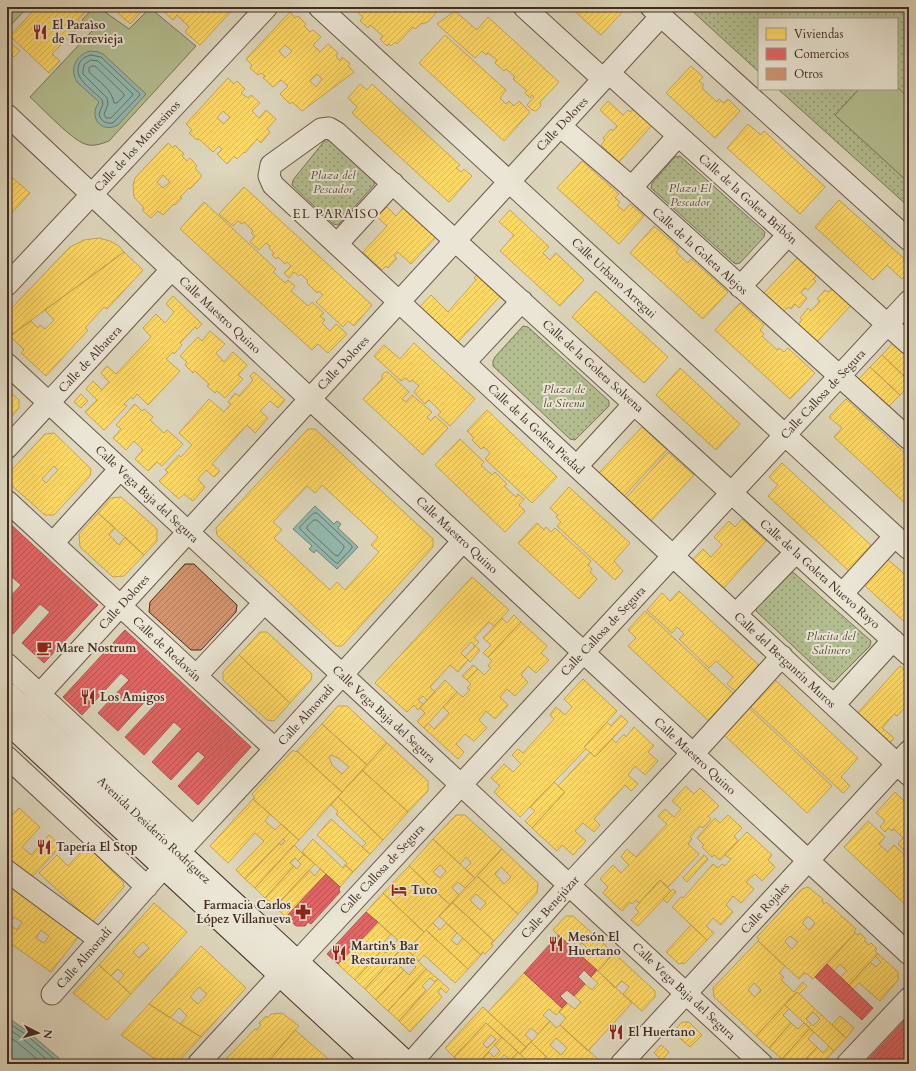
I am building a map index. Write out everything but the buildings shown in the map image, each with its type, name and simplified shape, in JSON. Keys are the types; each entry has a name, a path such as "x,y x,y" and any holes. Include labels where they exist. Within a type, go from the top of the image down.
{"street":[{"name":"Calle de los Montesinos","path":"7,285 268,7"},
{"name":"Calle Urbano Arregui","path":"319,7 902,543"},
{"name":"Calle de la Goleta Bribón","path":"524,7 678,136 909,344"},
{"name":"Calle Dolores","path":"32,702 606,76 656,12"},
{"path":"656,12 909,240"},
{"name":"Calle Maestro Quino","path":"7,115 310,399 909,954"},
{"name":"Calle de la Goleta Alejos","path":"560,126 631,188 839,376 906,432"},
{"name":"Calle de la Goleta Piedad","path":"393,183 336,132 329,128 321,128 275,161 271,165 269,173 270,181 273,185 673,556"},
{"path":"631,188 678,136"},
{"path":"338,244 393,183"},
{"name":"Calle de la Goleta Solvena","path":"393,183 731,493"},
{"path":"740,287 788,235"},
{"name":"Calle de Albatera","path":"7,448 172,269"},
{"path":"465,362 522,301"},
{"name":"Calle Callosa de Segura","path":"297,962 909,301"},
{"name":"Calle Vega Baja del Segura","path":"7,364 762,1064"},
{"path":"577,466 634,404"},
{"path":"53,544 120,469"},
{"name":"Calle de la Goleta Nuevo Rayo","path":"731,493 909,655"},
{"name":"Calle de Redován","path":"7,501 275,749"},
{"name":"Calle Almoradí","path":"186,845 463,541"},
{"path":"842,594 902,543"},
{"path":"736,614 796,552"},
{"name":"Calle del Bergantín Muros","path":"673,556 834,705 905,763"},
{"path":"196,676 264,603"},
{"path":"834,705 893,640"},
{"name":"Calle Benejúzar","path":"409,1064 569,885 782,656"},
{"name":"Avenida Desiderio Rodríguez","path":"7,664 32,702 186,845 297,962 409,1064"},
{"name":"Avenida Desiderio Rodríguez","path":"7,693 32,702"},
{"name":"Avenida Desiderio Rodríguez","path":"8,726 376,1064"},
{"path":"7,757 147,886"},
{"name":"Calle Rojales","path":"621,1064 808,861 905,763"},
{"name":"Calle Almoradí","path":"52,994 163,867"},
{"path":"7,871 100,940"},
{"path":"198,1064 280,975"},
{"path":"847,1064 909,998"}],"green space":[{"path":"7,7 28,7 7,29"},
{"path":"94,7 98,7 129,29 150,8 196,46 109,141 91,145 85,144 73,137 30,97 92,31 82,20"},
{"path":"692,7 909,7 909,207 779,90 898,90 898,18 758,18 758,71 690,9"},
{"path":"898,88 909,98 909,183 835,115 858,90 898,90"},
{"name":"Plaza del Pescador","path":"326,139 329,139 375,181 374,185 338,225 333,224 292,185 293,180"},
{"name":"Plaza El Pescador","path":"680,156 765,232 764,237 740,263 734,263 651,188 652,183 675,157"},
{"name":"Plaza de la Sirena","path":"523,326 528,327 609,401 609,406 575,440 570,439 493,366 495,357"},
{"name":"Placita del Salinero","path":"789,572 794,573 871,641 870,646 834,682 830,681 756,611 757,607"}],"water":[{"path":"90,51 103,54 146,94 118,125 112,127 102,126 98,122 95,113 99,102 77,82 75,77 75,63 81,56"},
{"path":"315,506 334,524 337,521 341,524 338,528 358,547 337,569 316,550 314,553 309,549 312,546 293,529"},
{"path":"7,1017 27,1031 66,1064 7,1064"}],"place":[{"name":"El Paraìso de Torrevieja","path":"40,32"},
{"name":"Mare Nostrum","path":"44,648"},
{"name":"Los Amigos","path":"88,697"},
{"name":"Tapería El Stop","path":"44,847"},
{"name":"Tuto","path":"399,890"},
{"name":"Farmacia Carlos López Villanueva","path":"303,912"},
{"name":"Mesón El Huertano","path":"556,944"},
{"name":"Martin's Bar Restaurante","path":"339,953"},
{"name":"El Huertano","path":"616,1032"}],"district":[{"name":"EL PARAISO","path":"336,213"}]}
